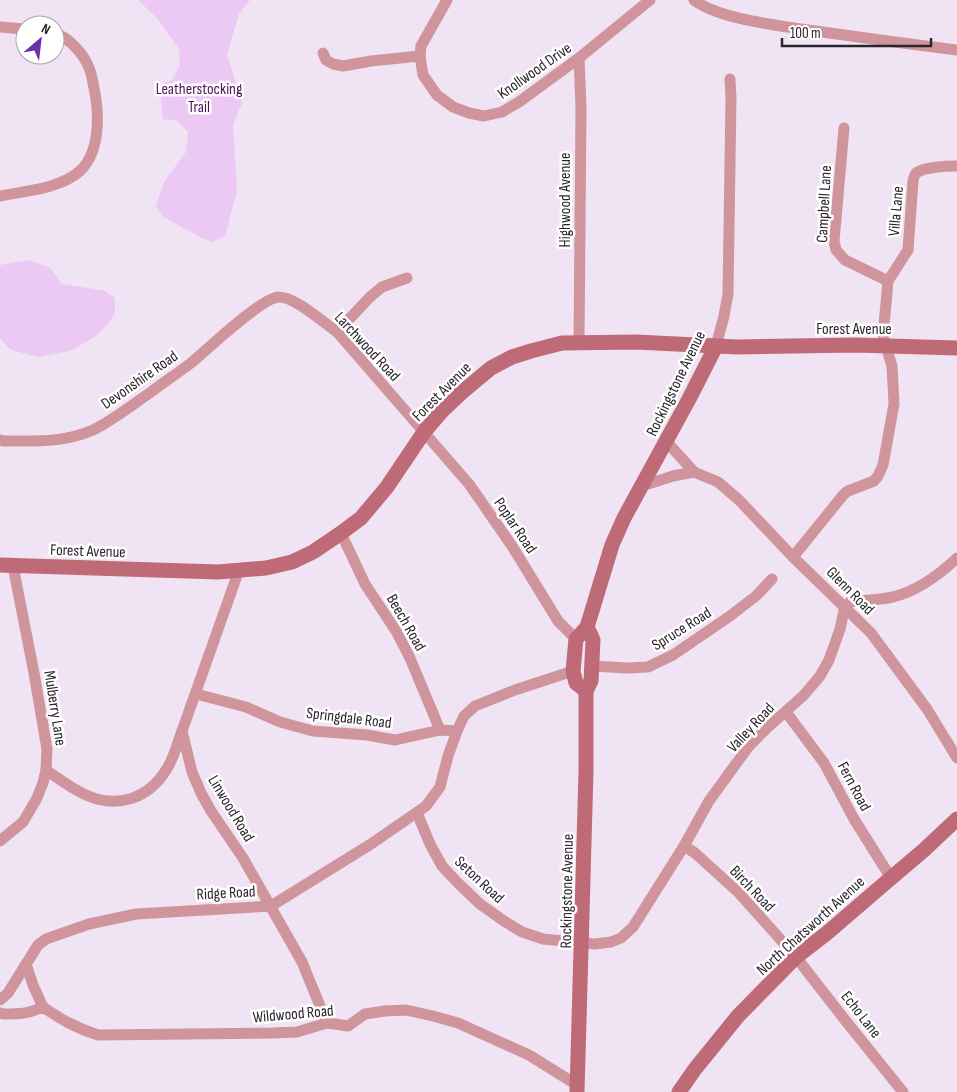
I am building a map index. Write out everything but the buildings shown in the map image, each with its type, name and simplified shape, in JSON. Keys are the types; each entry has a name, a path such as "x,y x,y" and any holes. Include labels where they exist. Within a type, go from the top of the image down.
{"street":[{"path":"323,53 326,60 343,66 420,56 421,46 447,0"},
{"name":"Knollwood Drive","path":"420,56 424,74 437,95 453,107 484,116 502,112 579,58 650,0"},
{"path":"694,0 710,10 768,23 888,42 957,50"},
{"path":"0,27 15,28"},
{"path":"0,196 51,186 69,179 81,169 93,148 96,133 96,98 90,68 79,50 65,39"},
{"name":"Highwood Avenue","path":"579,58 581,107 579,343"},
{"name":"Rockingstone Avenue","path":"576,639 587,626 612,545 624,518 690,399 716,346 728,294 730,79"},
{"name":"Campbell Lane","path":"844,128 834,241 836,250 845,260 888,281"},
{"name":"Villa Lane","path":"793,557 844,494 874,481 883,465 894,404 892,366 883,336 888,281 908,250 912,181 916,173 923,170 957,163"},
{"path":"336,332 382,287 406,278"},
{"name":"Larchwood Road","path":"278,297 287,298 336,332 424,432"},
{"name":"Devonshire Road","path":"0,440 58,440 93,430 127,409 190,363 258,307 278,297"},
{"name":"Forest Avenue","path":"6,566 218,572 266,568 292,562 313,552 361,518 386,487 424,432 461,393 491,368 531,350 562,343 636,342 716,346 854,345 957,348"},
{"name":"Poplar Road","path":"424,432 469,484 512,546 558,621 576,639"},
{"name":"Glenn Road","path":"666,441 694,472 718,482 739,500 793,557 871,633 927,709 957,758"},
{"path":"642,486 673,476 694,472"},
{"name":"Beech Road","path":"342,533 365,584 396,631 410,658 440,730"},
{"path":"845,606 850,602 893,597 906,592 946,568 957,558"},
{"name":"Mulberry Lane","path":"0,841 23,822 36,800 46,770 47,749 34,673 6,566"},
{"path":"46,770 71,788 98,800 112,802 132,800 156,784 168,769 239,570"},
{"name":"Spruce Road","path":"592,666 648,667 673,655 730,616 756,596 772,579"},
{"name":"Valley Road","path":"582,943 611,942 621,938 633,927 684,846 709,801 749,746 804,695 820,676 829,660 840,629 845,606"},
{"name":"Rockingstone Avenue","path":"577,1088 586,771 586,691 591,681 593,640 587,626"},
{"path":"576,639 573,670 576,683 586,691"},
{"path":"417,812 426,806 440,787 448,756 464,716 475,706 573,670"},
{"name":"Springdale Road","path":"196,694 246,707 280,722 313,731 367,735 394,740 440,730 457,731"},
{"name":"Fern Road","path":"786,712 824,763 854,819 890,878"},
{"name":"Linwood Road","path":"182,731 192,772 201,793 243,858 302,962 327,1023"},
{"name":"Seton Road","path":"417,812 430,844 442,866 480,904 522,932 543,939 582,943"},
{"name":"Ridge Road","path":"0,1000 8,993 38,945 46,938 89,924 136,914 271,906 371,844 417,812"},
{"name":"North Chatsworth Avenue","path":"679,1092 738,1016 796,956 827,933 924,850 957,819"},
{"name":"Birch Road","path":"684,846 739,894 796,956"},
{"name":"Echo Lane","path":"796,956 903,1092"},
{"path":"0,1013 23,1014 43,1007 26,964"},
{"name":"Wildwood Road","path":"43,1007 61,1020 98,1035 297,1032 327,1023 348,1026 365,1014 406,1010 458,1023 521,1052 577,1088"}],"green space":[{"name":"Leatherstocking Trail","path":"138,0 250,0 239,14 227,54 242,103 233,125 237,191 225,236 212,242 162,216 156,206 164,182 186,152 188,132 178,121 163,119 159,84 172,80 180,66 179,49 157,18"},
{"path":"30,260 50,268 62,284 105,291 115,298 115,313 108,324 93,338 70,351 38,357 11,350 0,338 0,265"}]}
